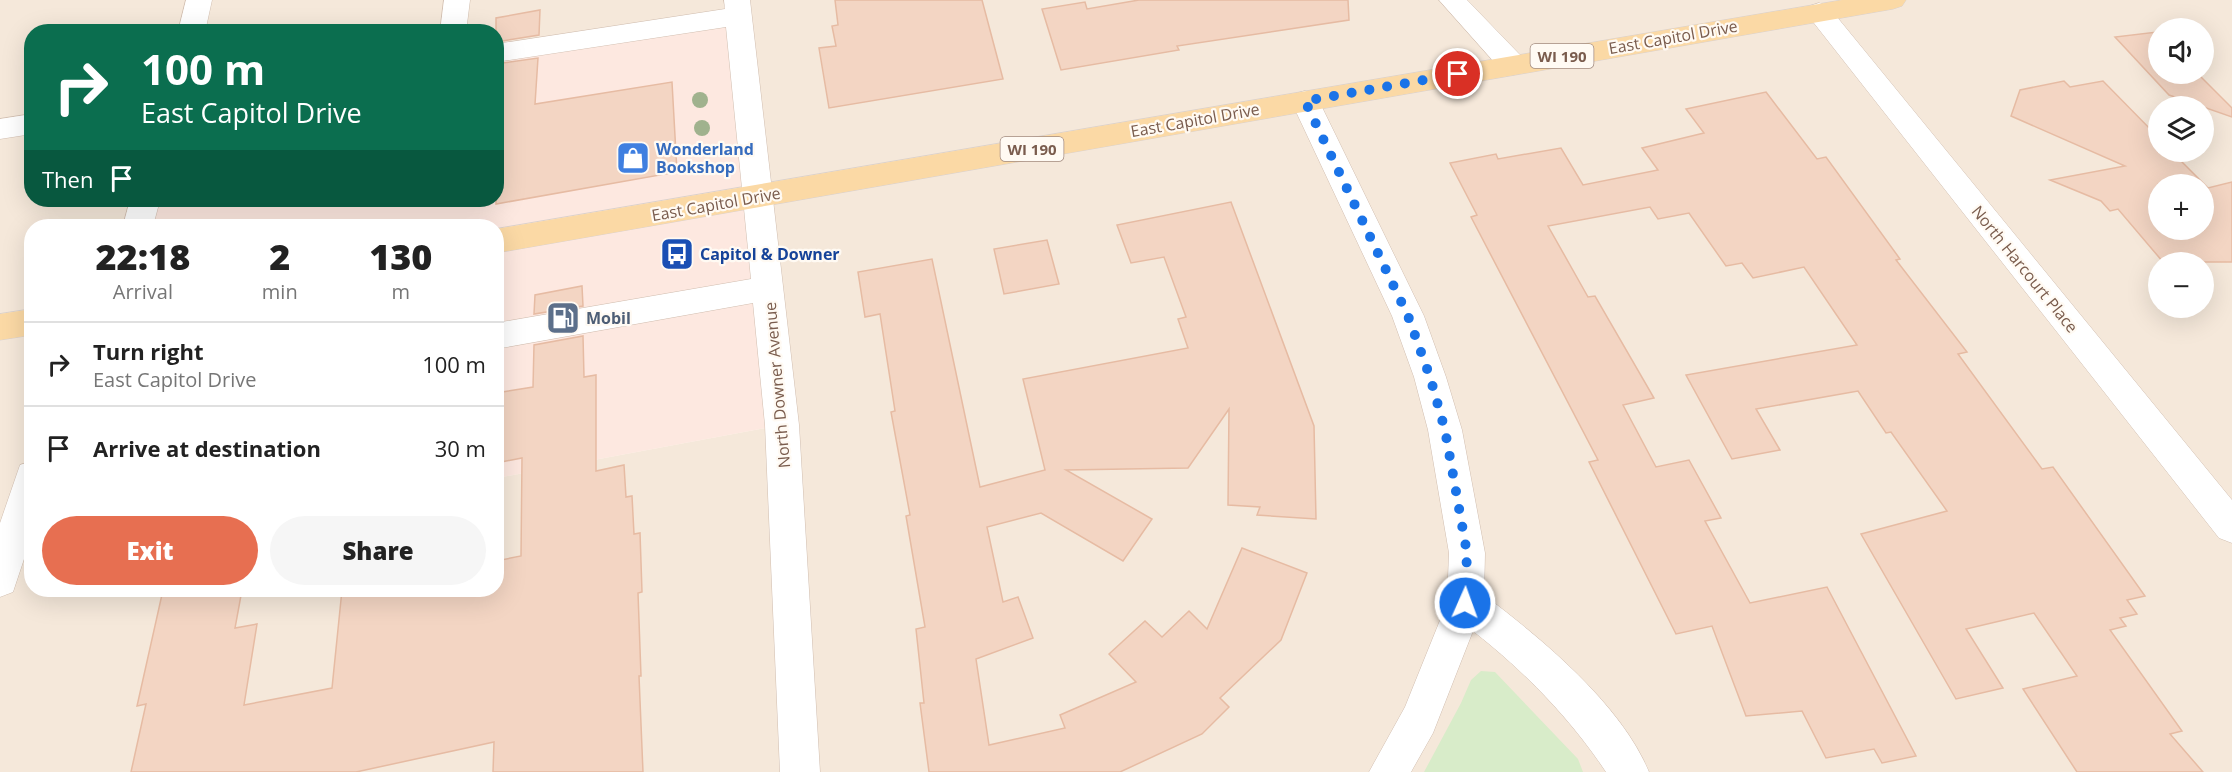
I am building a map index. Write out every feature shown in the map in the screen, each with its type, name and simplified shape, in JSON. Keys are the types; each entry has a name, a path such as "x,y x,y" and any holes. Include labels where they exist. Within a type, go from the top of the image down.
{"main road":[{"name":"East Capitol Drive","path":"504,241 1893,0"},
{"path":"0,327 24,323"}],"street":[{"path":"192,24 199,0"},
{"path":"454,24 457,0"},
{"path":"1452,0 1513,65"},
{"path":"504,52 738,8"},
{"name":"North Downer Avenue","path":"738,8 782,425 800,772"},
{"name":"North Harcourt Place","path":"1819,12 2232,527"},
{"path":"1305,101 1408,316 1430,377 1445,430 1467,553 1465,603 1419,719 1389,772"},
{"path":"0,129 24,125"},
{"path":"504,335 768,288"},
{"path":"0,580 24,502"},
{"path":"1465,603 1530,655 1573,698 1629,772"}],"shaded area":[{"path":"0,0 2232,0 2232,772 0,772"},
{"path":"738,16 782,425 504,477 504,219 138,219 143,207 504,207 504,52"}],"green space":[{"path":"1481,671 1495,672 1578,759 1583,772 1424,772 1471,680"}],"building":[{"path":"835,0 982,0 1003,79 829,108 819,48 836,46 832,26 838,25"},
{"path":"1139,0 1348,0 1349,20 1177,46 1179,50 1061,70 1042,9 1085,2 1087,9"},
{"path":"540,10 539,35 504,41 504,24 496,24 496,18"},
{"path":"2148,33 2148,72 2115,37"},
{"path":"538,58 535,104 672,82 677,172 504,203 504,63"},
{"path":"2064,81 2070,87 2103,81 2148,127 2148,162 2182,162 2194,174 2148,174 2148,240 2214,240 2214,186 2232,182 2232,262 2214,262 2214,252 2155,252 2118,209 2110,211 2101,201 2050,180 2125,166 2011,116 2020,90"},
{"path":"2159,84 2208,84 2232,108 2232,117 2214,111 2214,96 2169,95"},
{"path":"1766,92 1817,159 1826,157 1900,259 1896,260 1967,352 1958,354 2042,469 2053,467 2145,596 2127,600 2137,614 2120,618 2126,626 2110,630 2182,731 2170,734 2203,772 2077,772 2023,689 2077,676 2034,613 1966,629 2003,688 1956,699 1861,534 1947,511 1891,432 1886,433 1858,391 1756,409 1780,450 1732,459 1686,375 1857,345 1804,267 1753,278 1742,263 1726,266 1689,213 1658,219 1650,207 1548,226 1588,297 1595,296 1654,398 1623,405 1656,467 1689,460 1721,518 1705,521 1750,603 1827,587 1916,756 1882,763 1874,749 1826,758 1802,711 1746,716 1712,626 1676,634 1589,462 1598,460 1471,217 1477,215 1450,163 1496,154 1498,159 1561,148 1583,185 1658,170 1642,148 1704,133 1686,109"},
{"path":"1231,202 1314,426 1316,519 1257,515 1260,507 1228,505 1229,409 1188,468 1066,470 1152,519 1123,561 1041,513 987,527 1003,602 1018,597 1033,638 976,659 989,745 1065,728 1060,715 1136,682 1109,654 1145,621 1162,637 1189,611 1207,629 1242,548 1307,573 1281,640 1220,698 1229,707 1202,734 1120,772 929,772 920,703 924,703 916,629 925,627 906,516 910,515 891,412 895,411 880,314 865,317 858,272 932,259 980,487 1045,470 1023,379 1188,348 1178,319 1186,317 1164,257 1131,263 1117,225"},
{"path":"1047,240 1059,284 1004,294 994,249"},
{"path":"582,286 583,306 534,314 535,295"},
{"path":"583,336 584,377 596,375 596,471 624,465 626,497 632,496 634,534 640,533 642,592 638,593 641,676 639,676 643,772 493,772 494,742 356,772 131,772 146,704 137,706 161,597 241,597 235,628 257,624 244,705 332,688 341,597 504,597 504,559 521,556 522,458 504,461 504,392 533,387 534,345"}],"place":[{"name":"Wonderland Bookshop","path":"633,158"},
{"name":"Capitol & Downer","path":"677,254"},
{"name":"Mobil","path":"563,318"}],"route":[{"path":"1458,74 1305,101 1408,316 1430,377 1445,430 1467,553 1465,603"}]}
